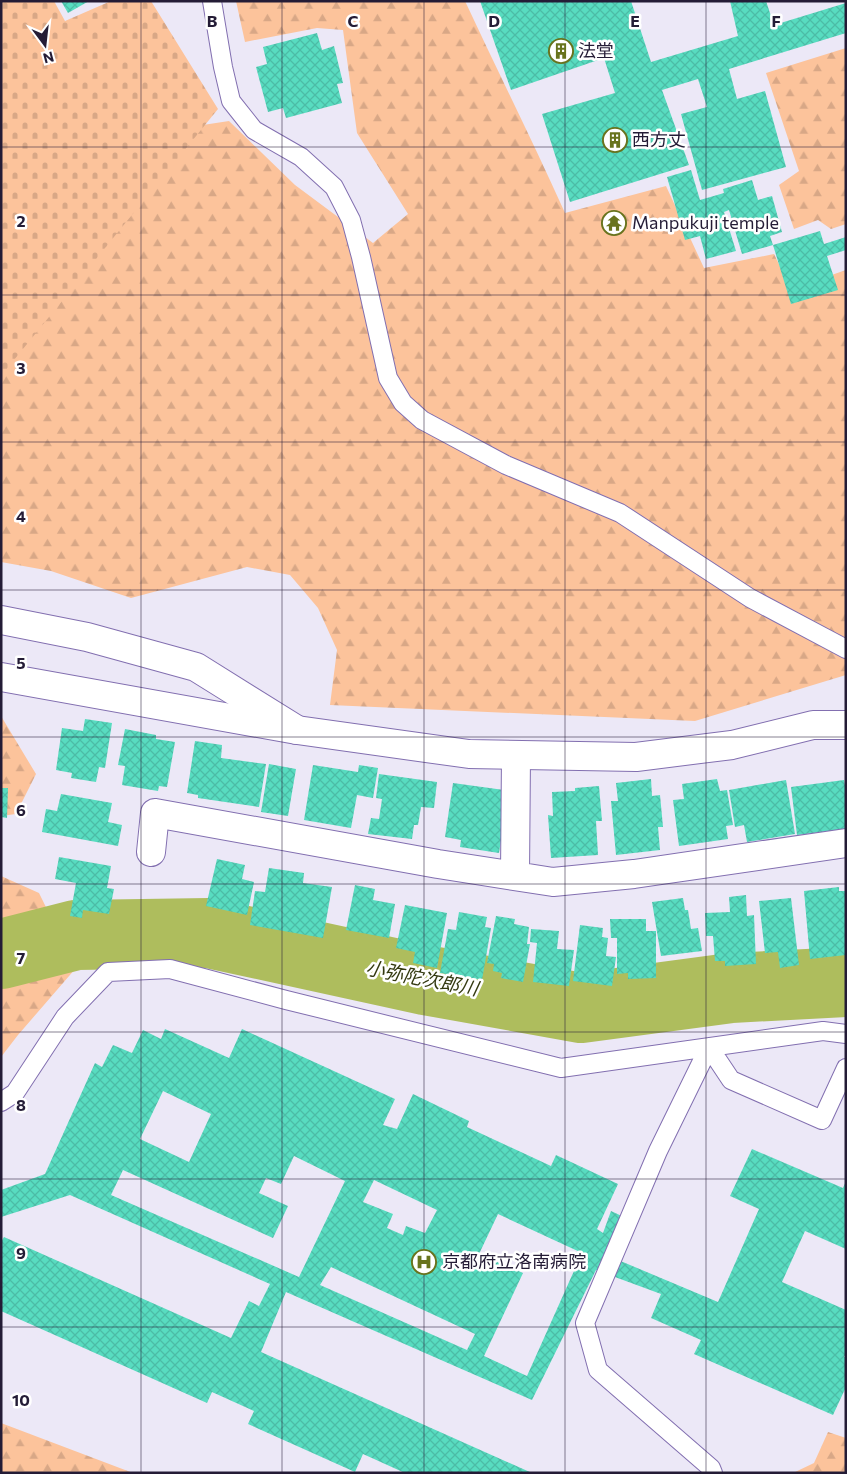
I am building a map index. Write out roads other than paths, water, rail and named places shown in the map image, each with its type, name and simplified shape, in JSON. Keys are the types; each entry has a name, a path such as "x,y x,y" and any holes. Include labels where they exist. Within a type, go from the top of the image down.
{"street":[{"path":"1,620 87,637 196,667 297,730"},
{"path":"1,677 297,730 469,754 636,757 732,746 812,725 846,725"},
{"path":"515,876 516,755"},
{"path":"151,852 155,812 438,864 554,882 634,874 846,843"}],"lane":[{"path":"212,1 223,67 231,100 254,130 301,157 334,187 351,220 388,378 403,403 422,420 506,465 620,513 750,598 846,649"},
{"path":"1,1102 15,1093 65,1017 108,972 170,969 286,1000 561,1068 823,1030 846,1034"},
{"path":"709,1047 731,1080 822,1120 846,1068"},
{"path":"709,1047 658,1152 586,1323 598,1370 711,1468 713,1473"}],"waterway":[{"name":"小弥陀次郎川","path":"1,954 76,935 209,933 425,980 581,1008 731,988 846,982"}],"place":[{"name":"法堂","path":"561,51"},
{"name":"西方丈","path":"615,140"},
{"name":"Manpukuji temple","path":"614,223"},
{"name":"京都府立洛南病院","path":"424,1262"}]}
